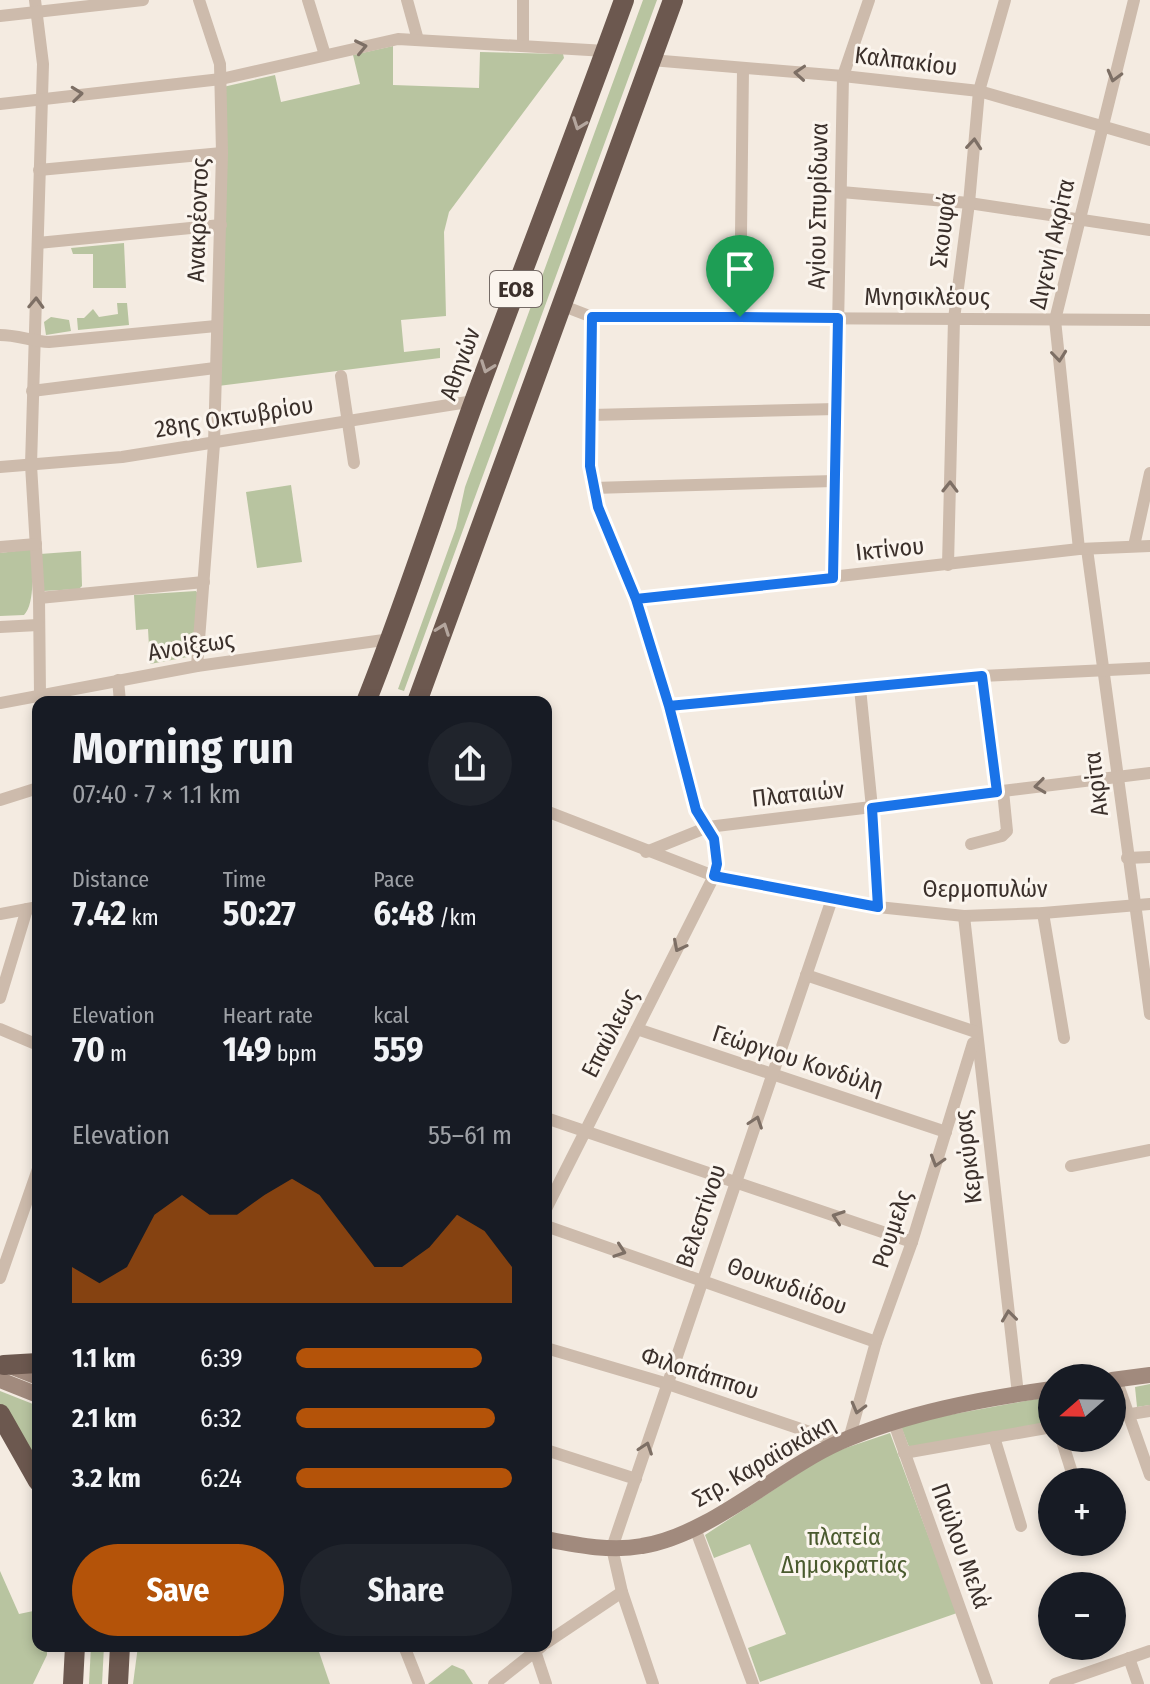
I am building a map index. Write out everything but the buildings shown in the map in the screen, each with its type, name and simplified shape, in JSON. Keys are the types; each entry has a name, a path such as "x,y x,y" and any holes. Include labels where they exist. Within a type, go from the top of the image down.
{"highway":[{"name":"Αθηνών","path":"368,696 474,401 624,0"},
{"name":"ΕΟ8","path":"419,696 673,0"},
{"path":"1,1369 32,1364"},
{"path":"0,1414 6,1437 32,1473"},
{"path":"73,1684 75,1652"},
{"path":"118,1684 120,1652"}],"main road":[{"path":"1,1369 32,1376"},
{"path":"1,1369 32,1391"},
{"path":"1126,1378 1150,1375"},
{"name":"Στρ. Καραϊσκάκη","path":"552,1540 612,1548 653,1544 695,1528 844,1440 894,1423 1038,1391"}],"street":[{"path":"0,16 36,6 143,0"},
{"name":"Ανακρέοντος","path":"197,666 214,444 222,153 220,64 199,0"},
{"path":"308,0 325,55"},
{"path":"407,0 418,40"},
{"path":"523,0 523,44"},
{"name":"Αγίου Σπυρίδωνα","path":"833,578 843,76 869,0"},
{"name":"Σκουφά","path":"948,565 954,319 979,91 1005,0"},
{"name":"Διγενή Ακρίτα","path":"1083,549 1055,320 1134,0"},
{"path":"36,6 43,64 31,465 39,598 40,695"},
{"path":"0,104 221,79 398,39 606,51"},
{"name":"Καλπακίου","path":"651,60 979,91 1150,140"},
{"path":"740,317 743,69"},
{"path":"39,170 222,153"},
{"path":"841,192 969,203 1150,230"},
{"path":"38,243 221,225"},
{"name":"Μνησικλέους","path":"561,305 592,317 1150,320"},
{"path":"592,317 590,466 593,488 636,599 669,706 696,810 708,827 716,852 714,876"},
{"path":"0,335 18,335 49,342 216,326"},
{"path":"32,391 215,368"},
{"path":"341,376 354,463"},
{"name":"28ης Οκτωβρίου","path":"0,467 122,457 474,401"},
{"path":"591,415 836,409"},
{"path":"1134,546 1150,473"},
{"path":"593,488 834,481"},
{"path":"0,547 36,544"},
{"name":"Ικτίνου","path":"636,599 1083,549 1150,546"},
{"name":"Ακρίτα","path":"1083,549 1104,669 1150,1014"},
{"path":"39,598 204,582"},
{"path":"0,627 38,625"},
{"name":"Ανοίξεως","path":"35,696 197,666 391,639"},
{"path":"669,706 982,676 1150,668"},
{"path":"971,844 1002,836 1007,831 982,676"},
{"path":"118,680 119,696"},
{"path":"860,688 878,907"},
{"name":"Ανοίξεως","path":"0,703 32,697"},
{"name":"Πλαταιών","path":"646,852 708,827 1150,773"},
{"path":"0,800 32,790"},
{"name":"Θερμοπυλών","path":"552,813 714,876 878,907 964,916 1150,904"},
{"path":"1127,858 1150,857"},
{"name":"Επαύλεως","path":"552,1197 714,876"},
{"name":"Βελεστίνου","path":"612,1548 832,899"},
{"path":"0,914 32,908"},
{"path":"0,998 32,911"},
{"path":"1043,913 1064,1038"},
{"name":"Κερκύρας","path":"964,916 1018,1394"},
{"path":"806,975 976,1032"},
{"path":"0,1029 32,1042"},
{"name":"Γεώργιου Κονδύλη","path":"637,1029 946,1132"},
{"name":"Ρουμελς","path":"844,1440 912,1242 976,1032"},
{"path":"552,1120 912,1242"},
{"path":"1071,1166 1150,1150"},
{"path":"0,1278 32,1186"},
{"name":"Θουκυδιίδου","path":"552,1228 876,1342"},
{"name":"Φιλοπάππου","path":"552,1350 844,1440"},
{"path":"1126,1409 1150,1475"},
{"path":"1128,1414 1150,1411"},
{"name":"Παύλου Μελά","path":"894,1423 987,1684"},
{"path":"904,1453 1038,1429"},
{"path":"994,1437 1021,1526"},
{"path":"552,1452 636,1479"},
{"path":"695,1528 753,1684"},
{"path":"612,1548 622,1592 653,1684"},
{"path":"552,1640 622,1592"},
{"path":"1055,1684 1150,1651"},
{"path":"406,1652 419,1684"},
{"path":"494,1684 535,1652"},
{"path":"542,1652 546,1684"},
{"path":"1129,1658 1138,1684"}],"green space":[{"path":"643,0 657,0 404,691 398,689 456,528 465,487"},
{"path":"393,46 393,85 479,88 480,52 563,54 564,58 449,212 444,232 446,316 401,320 404,352 440,348 440,358 218,386 223,87 275,75 281,102 360,84 353,55"},
{"path":"124,243 126,288 93,288 93,254 73,254 71,248"},
{"path":"117,303 127,303 129,325 78,330 77,318 84,318 93,309 99,317 118,314"},
{"path":"51,317 69,320 71,331 46,335 44,322"},
{"path":"291,485 302,562 257,568 246,492"},
{"path":"31,549 32,584 28,609 24,615 0,616 0,553"},
{"path":"81,551 82,586 79,589 43,591 40,554"},
{"path":"196,591 193,656 150,664 148,629 136,630 134,595"},
{"path":"1150,1384 1150,1405 1137,1407 1135,1387"},
{"path":"0,1391 32,1404 32,1458 0,1404"},
{"path":"1038,1399 1038,1424 909,1447 900,1424"},
{"name":"πλατεία Δημοκρατίας","path":"890,1433 957,1613 760,1682 748,1648 786,1634 750,1544 714,1558 705,1535 828,1454"},
{"path":"0,1571 19,1614 32,1611 32,1652 47,1652 47,1655 33,1684 0,1684"},
{"path":"91,1652 104,1652 102,1684 89,1684"},
{"path":"137,1652 319,1652 330,1684 133,1684"},
{"path":"452,1665 464,1670 473,1684 428,1684"}],"route":[{"path":"740,317 592,317 590,466 593,488 636,599 669,706 696,810 714,839 717,864 714,876 878,907 872,808 997,792 982,676 669,706 636,599 833,578 838,318 740,317"}]}
